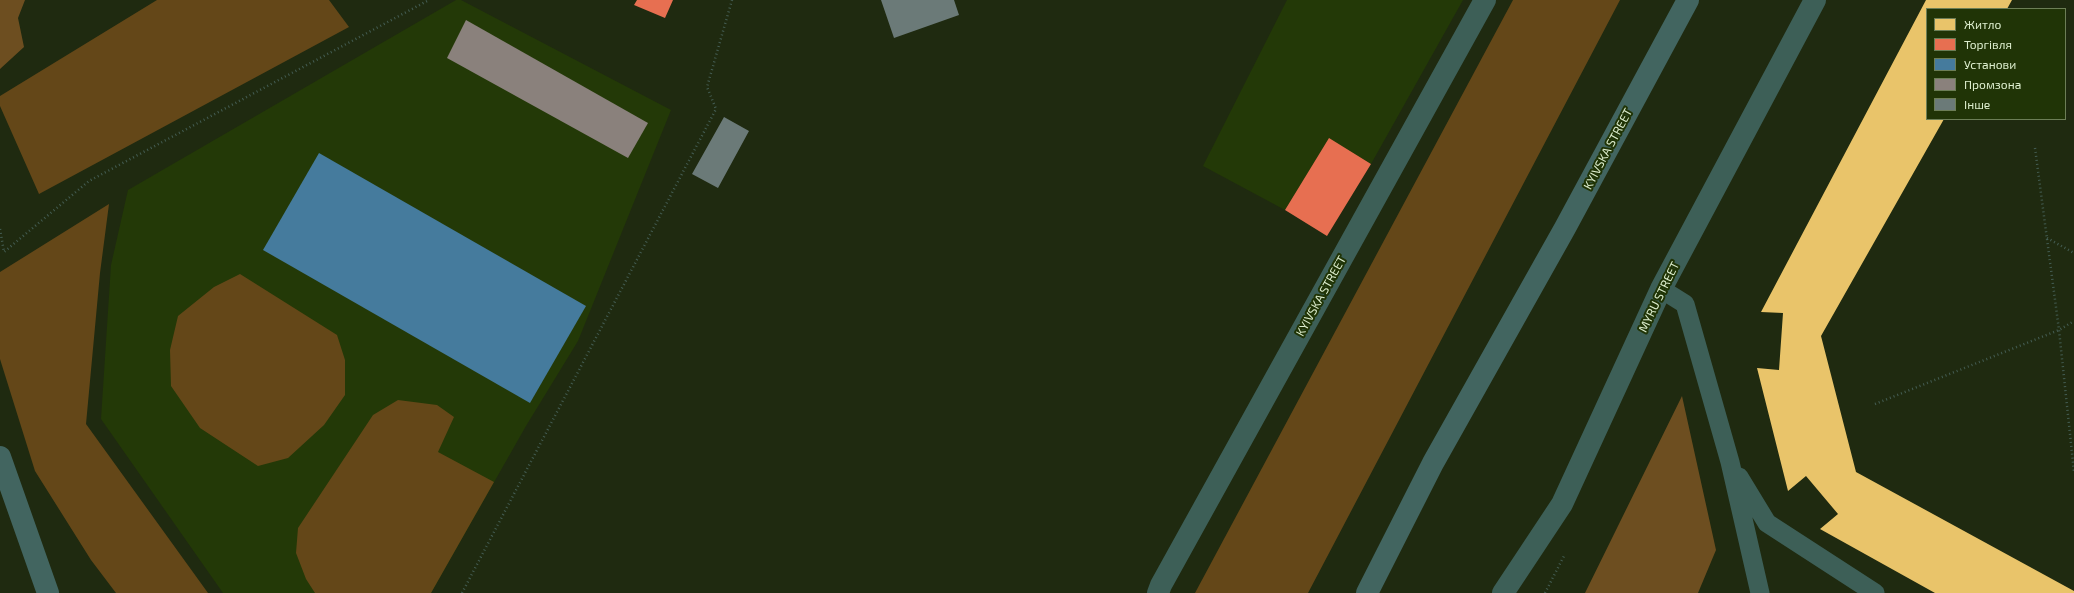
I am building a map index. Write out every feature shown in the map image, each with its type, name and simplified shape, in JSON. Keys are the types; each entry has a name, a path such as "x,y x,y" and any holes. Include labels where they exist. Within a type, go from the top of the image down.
{"main road":[{"name":"KYIVSKA STREET","path":"1367,593 1433,463 1565,228 1688,0"},
{"path":"0,457 48,593"}],"street":[{"name":"KYIVSKA STREET","path":"1158,593 1164,578 1485,0"},
{"name":"MYRU STREET","path":"1503,593 1562,504 1661,289 1815,0"}],"lane":[{"path":"1661,289 1685,304 1730,462 1760,593"},
{"path":"1730,462 1767,523 1875,593"}],"path":[{"path":"0,230 4,252 90,181 429,0"},
{"path":"462,593 716,109 707,87 732,0"},
{"path":"2035,148 2059,330 2074,472"},
{"path":"2047,238 2074,253"},
{"path":"1874,404 2059,330 2074,321"}],"shaded area":[{"path":"0,0 25,0 18,18 24,47 0,69"},
{"path":"157,0 329,0 349,27 39,194 0,106 0,96"},
{"path":"456,0 461,0 671,110 578,341 526,426 431,593 223,593 101,419 111,265 128,190"},
{"path":"1287,0 1463,0 1371,164 1329,139 1285,210 1203,166"},
{"path":"1513,0 1620,0 1308,593 1195,593"},
{"path":"109,204 100,273 86,424 208,593 116,593 91,560 35,471 0,359 0,272"},
{"path":"240,274 337,335 345,360 345,395 324,425 288,458 258,466 200,428 171,386 170,350 178,316 214,287"},
{"path":"1682,396 1716,550 1698,593 1585,593"},
{"path":"398,400 437,405 454,417 438,452 494,482 431,593 315,593 306,579 296,553 298,528 373,415"}],"building: Житло":[{"path":"1926,0 2012,0 2008,8 1926,8 1926,120 1943,120 1821,336 1856,472 2074,591 2074,593 1935,593 1820,529 1838,514 1806,476 1788,491 1757,368 1779,370 1783,313 1761,312"}],"building: Торгівля":[{"path":"637,0 673,0 665,18 634,5"},
{"path":"1329,138 1371,164 1327,236 1285,210"}],"building: Установи":[{"path":"319,153 586,306 530,403 263,250"}],"building: Промзона":[{"path":"466,20 648,123 628,158 447,58"}],"building: Інше":[{"path":"881,0 954,0 959,15 894,38"},
{"path":"724,117 749,131 718,188 692,174"}]}
